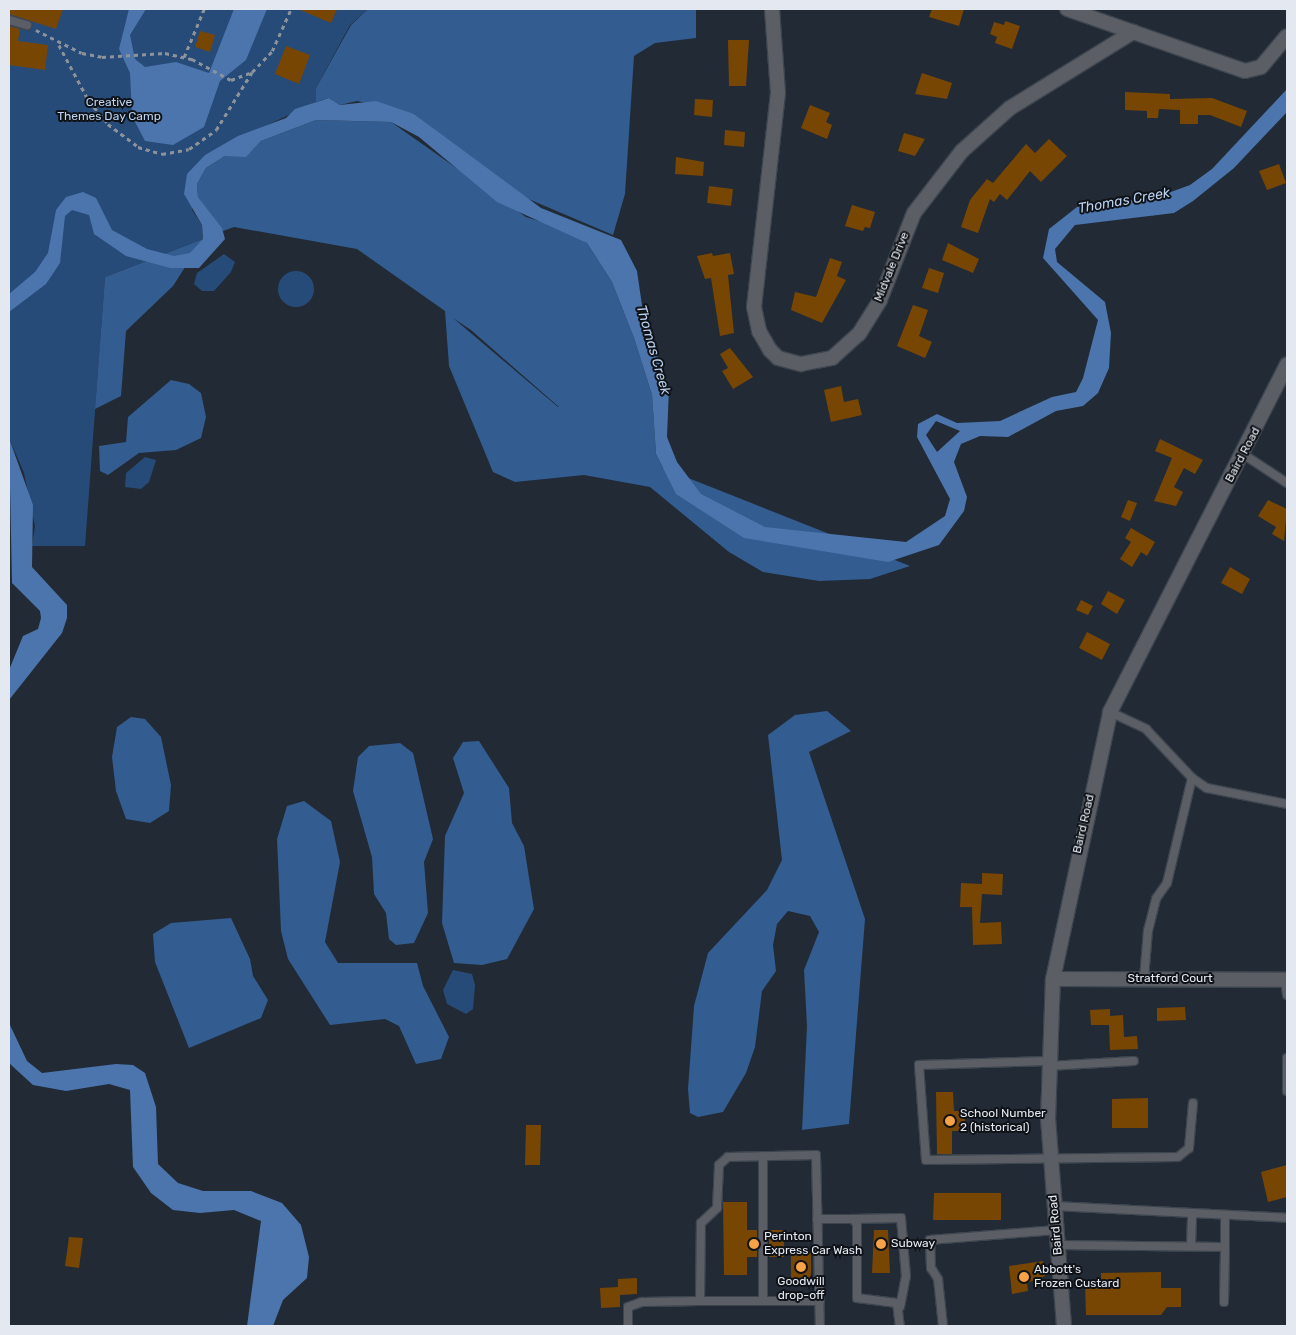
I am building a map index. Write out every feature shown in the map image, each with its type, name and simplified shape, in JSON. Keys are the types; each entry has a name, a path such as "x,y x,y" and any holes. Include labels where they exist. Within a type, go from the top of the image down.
{"street":[{"name":"Midvale Drive","path":"772,9 778,94 754,307 759,331 770,350 778,358 800,364 832,358 860,334 880,300 914,213 962,151 1010,108 1133,32"},
{"path":"1067,9 1245,71 1261,67 1287,36"},
{"name":"Baird Road","path":"1064,1326 1050,1156 1047,1064 1052,978 1110,712 1243,454 1287,364"},
{"name":"Stratford Court","path":"1052,978 1286,980"}],"lane":[{"path":"9,20 27,24"},
{"path":"1243,454 1287,483"},
{"path":"1110,712 1146,729 1192,778 1206,788 1287,804"},
{"path":"1144,979 1148,930 1156,899 1167,883 1192,778"},
{"path":"1286,980 1287,995"},
{"path":"1287,1058 1287,1092"},
{"path":"1134,1062 919,1065 926,1160 1050,1156 1178,1157 1189,1148 1193,1103"},
{"path":"700,1301 700,1223 717,1208 719,1165 728,1157 816,1155 820,1326"},
{"path":"763,1156 763,1301"},
{"path":"1054,1206 1192,1216 1225,1215 1287,1218"},
{"path":"1224,1302 1225,1215"},
{"path":"1191,1246 1192,1216"},
{"path":"818,1219 901,1218 906,1276 900,1306 900,1326"},
{"path":"853,1219 857,1224 857,1298 900,1306"},
{"path":"943,1326 930,1240 1056,1230"},
{"path":"1058,1246 1225,1247"},
{"path":"628,1326 628,1307 642,1302 820,1301"}],"path":[{"path":"184,58 204,9"},
{"path":"58,43 89,101 108,124 138,147 162,154 189,149 216,130 252,72 272,51 291,9"},
{"path":"27,24 58,43 82,53 118,57 135,54 184,58 208,67 231,80 252,72"}],"green space":[{"name":"Creative Themes Day Camp","path":"9,9 368,9 350,25 316,88 316,102 205,155 192,210 202,225 203,239 105,277 85,546 32,546 35,526 24,473 9,438"},
{"path":"224,254 235,262 231,272 214,291 202,291 194,284 197,273"},
{"path":"296,271 303,272 309,276 313,282 313,296 309,302 303,306 296,307 289,306 283,302 279,296 278,289 279,282 283,276 289,272"},
{"path":"145,457 156,460 149,482 141,489 125,487 126,473"},
{"path":"453,970 472,974 475,985 473,1009 466,1014 447,1004 443,990"}],"shaded area":[{"path":"368,9 696,9 696,38 655,43 634,56 625,194 613,235 519,195 414,114 357,101 340,105 329,98 316,102 316,88 351,25"},
{"path":"316,120 391,122 526,217 565,229 587,243 612,282 634,338 652,395 656,454 663,468 910,566 870,579 819,581 763,572 729,552 650,487 584,475 515,482 493,472 449,366 445,311 357,249 234,227 223,231 198,197 197,184 206,168 225,156 246,156 261,141","holes":["453,318 471,330 559,407"]},
{"path":"203,239 173,286 126,331 121,396 95,409 105,277"},
{"path":"171,380 189,384 201,393 206,417 201,438 176,450 139,453 108,475 100,471 99,446 126,442 128,417"},
{"path":"827,711 851,731 809,752 865,919 849,1124 802,1130 807,1026 804,970 819,932 810,916 788,911 777,924 773,945 776,971 762,991 755,1047 746,1073 723,1112 698,1117 690,1113 688,1089 694,1006 708,953 767,890 782,860 768,735 795,715"},
{"path":"131,717 145,719 161,737 171,785 169,811 150,823 126,819 116,791 112,757 117,727"},
{"path":"479,741 509,788 512,823 524,846 534,909 507,959 482,965 454,963 442,923 445,836 464,793 453,758 463,742"},
{"path":"400,743 413,753 433,839 424,862 428,913 414,943 396,945 389,939 386,913 374,894 372,857 353,791 358,757 369,746"},
{"path":"304,801 331,821 340,862 325,942 338,963 417,963 423,986 449,1037 441,1059 416,1064 399,1026 385,1019 330,1025 288,959 281,931 277,839 287,806"},
{"path":"231,918 250,959 253,976 268,1000 261,1018 189,1048 155,962 153,934 171,923"}],"water":[{"path":"129,9 146,9 130,35 135,59 145,67 176,62 209,73 234,9 267,9 246,60 220,81 204,127 173,145 145,141 132,116 130,73 119,49"},
{"name":"Thomas Creek","path":"1287,89 1287,112 1234,168 1193,201 1174,213 1075,225 1055,249 1057,262 1105,302 1111,333 1109,368 1098,393 1083,406 1056,411 1008,437 980,436 961,444 954,462 967,497 964,511 939,545 888,562 744,538 676,494 656,454 652,395 634,338 612,282 587,243 497,202 419,137 391,122 316,120 261,141 246,157 225,156 206,168 197,184 198,197 222,228 225,239 199,268 170,268 126,256 94,234 89,215 72,210 65,216 60,263 46,284 9,312 9,294 35,272 48,253 56,210 66,197 83,192 96,198 112,230 147,249 174,256 190,253 203,239 202,225 184,194 187,174 205,155 238,136 286,118 295,109 329,98 340,105 376,101 414,114 541,208 621,240 637,271 644,319 669,388 667,437 677,462 701,494 765,527 906,542 945,516 950,499 917,437 918,424 937,414 957,423 1000,421 1052,397 1076,392 1083,378 1098,320 1043,258 1049,229 1077,207 1157,197 1190,185 1212,169","holes":["936,421 960,431 937,452 926,435"]},
{"path":"9,438 33,505 32,567 67,605 67,618 62,633 9,700 9,670 23,636 38,629 41,618 40,611 12,583"},
{"path":"9,1023 27,1061 42,1073 116,1064 133,1065 145,1073 156,1107 158,1164 178,1183 203,1191 251,1191 282,1203 301,1225 309,1257 307,1278 283,1300 273,1326 247,1326 261,1221 234,1210 200,1213 173,1210 151,1193 133,1167 130,1090 109,1084 66,1091 33,1085 9,1063"}],"building":[{"path":"9,9 63,9 56,29 9,14"},
{"path":"298,9 337,9 331,23"},
{"path":"932,9 964,9 959,26 929,17"},
{"path":"1005,21 1020,26 1012,49 995,43 997,37 990,34 994,22 1004,25"},
{"path":"9,26 20,29 18,41 48,45 45,70 9,65"},
{"path":"200,31 215,35 210,52 195,47"},
{"path":"728,40 749,40 746,86 729,86"},
{"path":"286,46 310,55 299,84 275,74"},
{"path":"922,73 952,83 947,99 915,94"},
{"path":"1125,92 1170,94 1170,99 1212,98 1247,111 1241,127 1210,115 1198,115 1198,124 1180,124 1180,110 1159,109 1158,118 1147,118 1147,111 1125,110"},
{"path":"695,99 713,100 712,117 694,115"},
{"path":"810,105 830,113 826,122 832,125 827,139 801,128"},
{"path":"725,130 745,132 744,147 724,145"},
{"path":"904,133 925,139 915,156 898,151"},
{"path":"1049,139 1067,156 1041,182 1030,171 1007,200 1000,194 994,202 990,199 978,233 961,227 970,200 987,179 993,183 1026,144 1035,153"},
{"path":"676,157 704,162 703,176 675,174"},
{"path":"1279,164 1286,183 1267,190 1259,171"},
{"path":"709,186 733,189 731,206 707,203"},
{"path":"852,205 875,212 870,228 865,227 863,231 845,226"},
{"path":"948,243 979,259 973,273 942,260"},
{"path":"712,253 713,256 730,253 734,274 728,275 734,333 720,336 711,278 705,279 697,256"},
{"path":"830,258 842,262 837,276 846,280 822,323 791,310 795,292 816,297"},
{"path":"929,268 944,273 938,293 922,288"},
{"path":"913,305 928,310 919,336 932,342 925,358 897,346"},
{"path":"730,348 753,377 733,389 722,371 728,368 720,354"},
{"path":"841,386 844,402 858,399 862,415 831,422 824,390"},
{"path":"1160,439 1203,460 1195,474 1184,468 1174,487 1183,492 1176,506 1154,501 1172,458 1155,451"},
{"path":"1128,500 1137,503 1130,521 1121,517"},
{"path":"1268,500 1287,509 1284,541 1272,534 1276,527 1258,516"},
{"path":"1131,528 1155,542 1147,556 1141,552 1132,567 1120,559 1131,542 1125,538"},
{"path":"1230,567 1250,579 1242,594 1221,583"},
{"path":"1108,591 1125,600 1117,614 1101,604"},
{"path":"1081,600 1093,606 1088,615 1076,610"},
{"path":"1087,632 1110,644 1102,660 1079,648"},
{"path":"982,873 1003,874 1002,895 982,894 980,923 1001,922 1002,944 973,945 972,907 960,907 961,883 982,884"},
{"path":"1185,1007 1186,1020 1157,1021 1157,1008"},
{"path":"1110,1009 1110,1016 1123,1015 1124,1037 1137,1036 1138,1049 1110,1050 1109,1025 1091,1025 1090,1010"},
{"name":"School Number 2 (historical)","path":"936,1092 953,1092 954,1111 965,1111 965,1131 952,1131 952,1154 937,1154"},
{"path":"1148,1098 1148,1128 1112,1128 1112,1099"},
{"path":"526,1125 541,1125 540,1165 525,1165"},
{"path":"1287,1165 1287,1197 1268,1202 1261,1172"},
{"path":"934,1193 1001,1193 1001,1220 933,1220"},
{"name":"Perinton Express Car Wash","path":"723,1202 747,1202 747,1230 757,1230 757,1257 747,1257 747,1275 724,1275"},
{"path":"769,1230 784,1230 784,1257 769,1257"},
{"name":"Subway","path":"874,1230 888,1230 890,1273 872,1273"},
{"path":"69,1237 83,1238 79,1268 65,1266"},
{"name":"Goodwill drop-off","path":"791,1252 811,1252 811,1283 791,1283"},
{"name":"Abbott's Frozen Custard","path":"1043,1261 1045,1276 1027,1283 1028,1291 1012,1294 1009,1266"},
{"path":"1161,1272 1161,1288 1181,1288 1181,1307 1167,1307 1161,1315 1086,1315 1085,1284 1101,1284 1101,1273"},
{"path":"637,1278 637,1294 620,1295 620,1307 601,1308 600,1288 618,1287 618,1279"}],"place":[{"name":"School Number 2 (historical)","path":"950,1121"},
{"name":"Perinton Express Car Wash","path":"754,1244"},
{"name":"Subway","path":"881,1244"},
{"name":"Goodwill drop-off","path":"801,1267"},
{"name":"Abbott's Frozen Custard","path":"1024,1277"}]}
